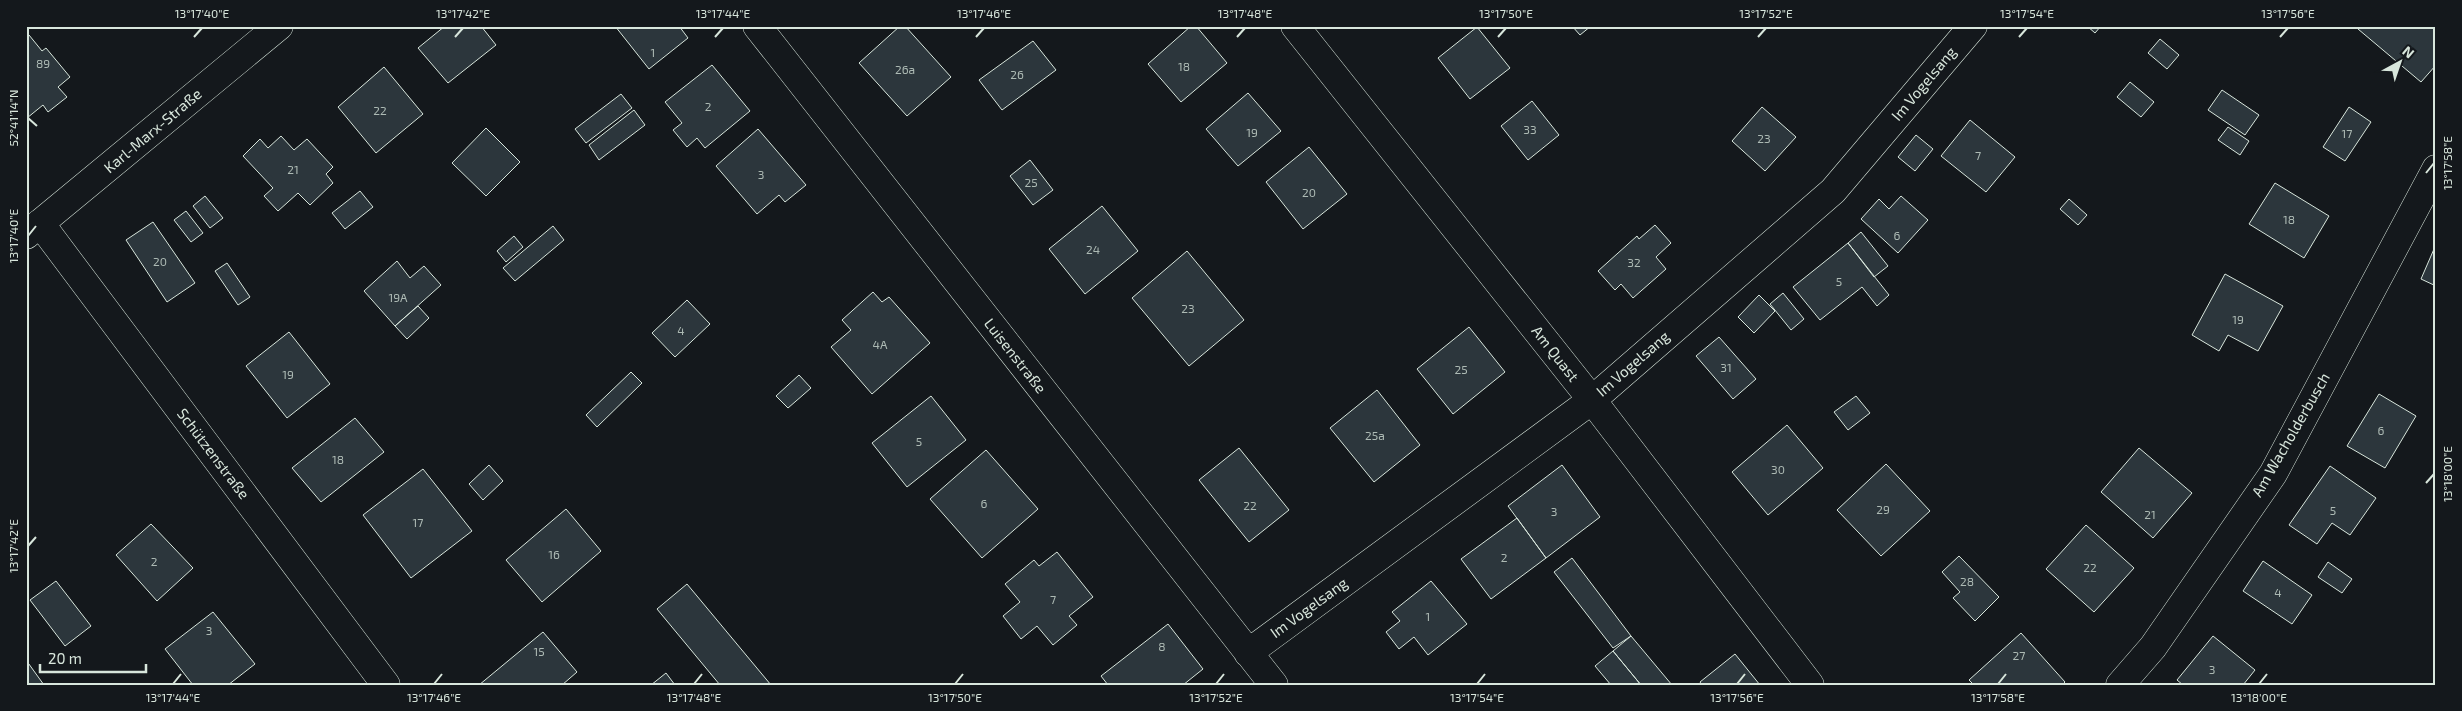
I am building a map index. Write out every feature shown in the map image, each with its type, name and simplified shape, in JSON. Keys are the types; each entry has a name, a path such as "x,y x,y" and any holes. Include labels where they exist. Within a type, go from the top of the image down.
{"street":[{"name":"Karl-Marx-Straße","path":"33,229 279,26"},
{"name":"Luisenstraße","path":"757,26 1274,685"},
{"name":"Am Quast","path":"1295,26 1592,400 1810,685"},
{"name":"Im Vogelsang","path":"1248,653 1592,400 1832,191 1973,26"},
{"name":"Am Wacholderbusch","path":"2120,685 2153,647 2273,474 2436,169"},
{"name":"Schützenstraße","path":"33,229 386,685"}],"building":[{"path":"445,26 481,26 496,45 448,83 418,48"},
{"path":"615,26 679,26 688,38 649,69"},
{"path":"900,26 905,26 951,77 907,116 859,63"},
{"path":"1191,26 1196,26 1227,63 1181,102 1148,64"},
{"path":"1572,26 1591,26 1580,35"},
{"path":"2087,26 2101,26 2095,33"},
{"path":"2361,26 2436,26 2436,65 2421,82 2358,29"},
{"path":"1477,27 1510,68 1470,99 1438,58"},
{"path":"29,35 42,51 46,48 70,77 58,87 67,97 48,112 43,105 27,118 26,38"},
{"path":"2160,39 2179,55 2167,69 2148,53"},
{"path":"1033,41 1056,70 1002,110 979,80"},
{"path":"712,65 750,111 705,148 697,138 687,147 673,130 682,123 665,102"},
{"path":"384,67 423,114 376,153 338,107"},
{"path":"2130,82 2154,102 2141,117 2117,97"},
{"path":"2222,90 2259,115 2245,135 2208,110"},
{"path":"1248,93 1281,131 1238,166 1206,129"},
{"path":"621,94 632,108 586,143 575,129"},
{"path":"1532,101 1559,135 1528,160 1501,126"},
{"path":"1762,107 1796,137 1765,171 1732,141"},
{"path":"2349,107 2371,122 2345,161 2323,147"},
{"path":"634,110 645,125 599,160 589,145"},
{"path":"1970,120 2015,157 1986,192 1941,156"},
{"path":"2228,127 2249,141 2240,155 2218,140"},
{"path":"486,128 520,162 486,196 452,163"},
{"path":"758,129 806,185 785,202 779,195 757,214 716,166"},
{"path":"1916,135 1933,149 1915,171 1898,157"},
{"path":"281,136 294,150 307,139 333,167 326,174 333,183 310,205 298,193 278,211 264,196 273,188 243,156 260,139 268,148"},
{"path":"1309,147 1347,194 1303,229 1266,182"},
{"path":"1030,160 1053,190 1033,205 1010,176"},
{"path":"2275,183 2329,216 2304,258 2249,224"},
{"path":"360,191 373,207 345,229 332,213"},
{"path":"205,196 223,218 210,228 193,206"},
{"path":"1901,196 1928,220 1898,253 1861,219 1879,199 1889,209"},
{"path":"2069,199 2087,215 2078,225 2060,209"},
{"path":"1102,206 1138,251 1085,294 1049,249"},
{"path":"186,211 203,233 191,242 174,220"},
{"path":"153,222 195,283 167,302 126,240"},
{"path":"1655,225 1671,243 1656,257 1666,269 1633,298 1621,284 1615,290 1598,271 1637,236 1639,239"},
{"path":"553,226 564,240 515,281 503,268"},
{"path":"1861,232 1888,266 1874,277 1848,243"},
{"path":"514,236 523,247 506,262 497,251"},
{"path":"1848,243 1889,295 1877,306 1862,287 1820,320 1793,287"},
{"path":"2434,249 2436,250 2436,286 2421,279"},
{"path":"1187,251 1244,320 1189,366 1132,298"},
{"path":"397,261 410,278 424,266 441,285 395,326 364,291"},
{"path":"227,263 250,297 238,305 215,271"},
{"path":"2225,274 2283,306 2258,351 2228,335 2219,351 2192,335"},
{"path":"873,292 882,302 889,297 930,343 872,394 831,347 851,330 842,320"},
{"path":"1783,293 1804,319 1791,330 1770,304"},
{"path":"1759,295 1775,311 1754,333 1738,317"},
{"path":"687,300 710,324 675,357 652,333"},
{"path":"418,306 429,318 407,339 395,326"},
{"path":"1469,327 1505,372 1453,414 1417,369"},
{"path":"289,332 330,384 287,418 246,366"},
{"path":"1719,337 1756,379 1733,399 1696,356"},
{"path":"631,372 642,383 597,427 586,415"},
{"path":"799,375 811,388 788,408 776,396"},
{"path":"1377,390 1420,445 1374,482 1330,428"},
{"path":"2379,394 2416,416 2385,468 2347,446"},
{"path":"931,396 966,440 907,487 872,443"},
{"path":"1856,396 1870,413 1848,430 1834,412"},
{"path":"355,418 384,452 321,502 292,468"},
{"path":"1787,425 1823,468 1768,515 1732,472"},
{"path":"1239,448 1289,510 1249,542 1199,480"},
{"path":"2139,448 2192,493 2153,538 2101,492"},
{"path":"986,450 1038,509 982,558 930,499"},
{"path":"1886,464 1930,511 1881,556 1837,510"},
{"path":"489,465 503,481 483,500 469,484"},
{"path":"1562,465 1600,517 1546,558 1508,506"},
{"path":"2330,466 2376,498 2350,535 2332,523 2317,544 2289,525"},
{"path":"423,469 472,531 411,578 363,515"},
{"path":"566,509 601,551 542,602 506,560"},
{"path":"1517,518 1546,558 1491,599 1461,559"},
{"path":"151,524 193,568 157,601 116,555"},
{"path":"2086,525 2134,568 2094,612 2046,569"},
{"path":"1057,552 1093,597 1069,616 1077,625 1053,645 1037,626 1021,639 1003,616 1020,602 1005,584 1034,560 1039,566"},
{"path":"1959,556 1999,597 1975,621 1953,598 1960,592 1942,572"},
{"path":"1572,558 1631,636 1613,648 1554,572"},
{"path":"2263,561 2312,595 2292,624 2243,591"},
{"path":"2328,562 2352,579 2342,593 2318,577"},
{"path":"56,581 91,626 65,646 30,600"},
{"path":"1431,581 1467,624 1428,655 1414,637 1399,649 1386,632 1400,621 1392,612"},
{"path":"687,584 771,685 720,685 657,609"},
{"path":"213,612 255,664 228,685 193,685 165,649"},
{"path":"1168,624 1203,669 1183,685 1108,685 1101,676"},
{"path":"543,632 577,672 562,685 479,685"},
{"path":"2021,633 2065,682 2062,685 1974,685 1969,680"},
{"path":"1631,636 1672,685 1641,685 1613,651"},
{"path":"2213,636 2255,670 2243,685 2183,685 2177,680"},
{"path":"1613,651 1641,685 1611,685 1595,666"},
{"path":"1735,654 1760,685 1702,685 1700,682"},
{"path":"26,660 44,685 26,685"},
{"path":"666,673 675,685 651,685"}]}
